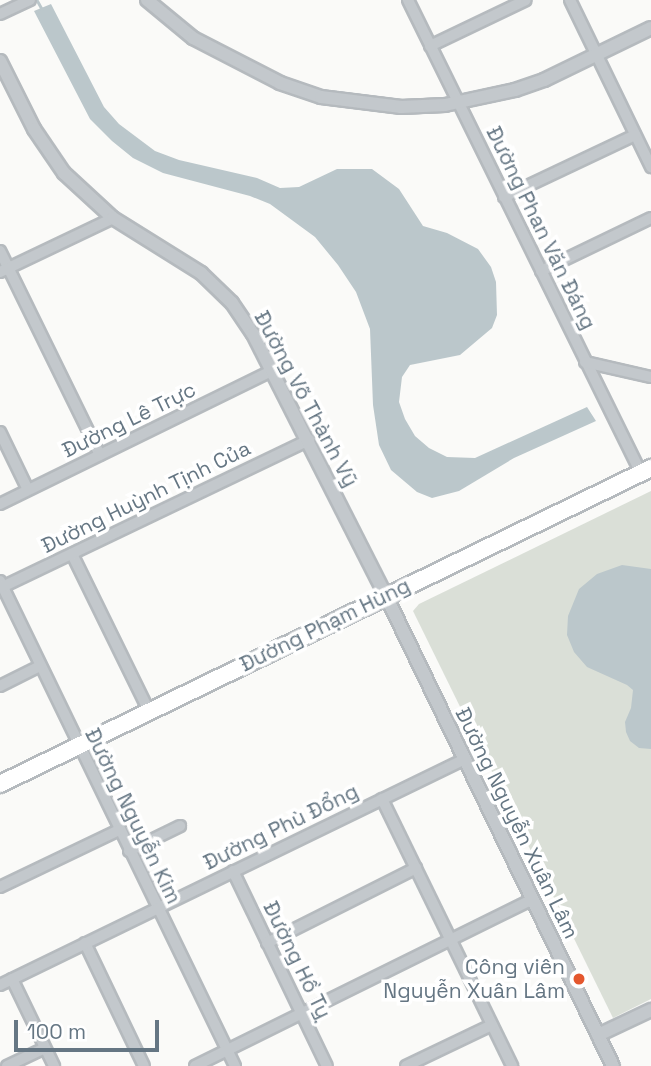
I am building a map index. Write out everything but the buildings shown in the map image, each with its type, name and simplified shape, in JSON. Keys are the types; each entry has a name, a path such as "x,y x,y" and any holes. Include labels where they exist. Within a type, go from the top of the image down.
{"main road":[{"name":"Đường Phạm Hùng","path":"0,784 646,471"}],"street":[{"path":"147,0 192,38 280,83 321,97 401,107 457,102 544,80 651,28"},
{"name":"Đường Phan Văn Đáng","path":"408,0 585,362 646,471"},
{"path":"430,46 526,0"},
{"path":"570,0 651,167"},
{"path":"0,14 28,1"},
{"name":"Đường Võ Thành Vỹ","path":"0,61 50,155 64,173 113,218 201,273 232,303 274,370 386,596"},
{"path":"504,197 635,135"},
{"path":"4,270 113,218"},
{"path":"541,271 651,218"},
{"path":"0,251 4,270 100,455"},
{"path":"585,362 651,377"},
{"name":"Đường Lê Trực","path":"0,504 274,370"},
{"path":"0,432 28,490"},
{"name":"Đường Huỳnh Tịnh Của","path":"1,585 72,554 309,440"},
{"path":"72,554 149,711"},
{"name":"Đường Nguyễn Kim","path":"1,585 234,1066"},
{"name":"Đường Nguyễn Xuân Lâm","path":"386,596 613,1066"},
{"path":"0,685 40,666"},
{"name":"Đường Phù Đổng","path":"4,980 465,759"},
{"path":"382,799 512,1066"},
{"path":"129,851 180,826"},
{"path":"0,887 119,830"},
{"path":"267,943 416,869"},
{"name":"Đường Hồ Tỵ","path":"233,871 327,1066"},
{"path":"195,1066 533,899"},
{"path":"85,943 144,1066"},
{"path":"4,980 54,1066"},
{"path":"598,1035 651,1010"},
{"path":"407,1066 492,1025"},
{"path":"6,1066 45,1048"}],"shaded area":[{"path":"51,4 104,107 119,124 155,151 179,160 257,178 280,188 299,187 337,169 372,169 399,189 423,226 447,233 478,249 491,267 496,282 497,315 492,328 460,355 410,365 402,377 399,402 405,419 415,436 429,448 447,457 475,458 587,407 596,421 514,458 459,491 432,498 417,492 391,470 379,445 373,405 370,329 356,292 338,265 315,237 270,204 250,196 163,173 133,158 112,141 90,119 34,11"},
{"path":"651,491 651,999 613,1018 413,611 419,604"},
{"path":"622,565 651,569 651,749 639,748 630,741 626,732 625,722 631,708 633,690 587,667 574,652 567,635 568,616 579,589 597,574"}],"waterway":[{"path":"37,0 42,9"}],"place":[{"name":"Công viên Nguyễn Xuân Lâm","path":"579,979"}]}
